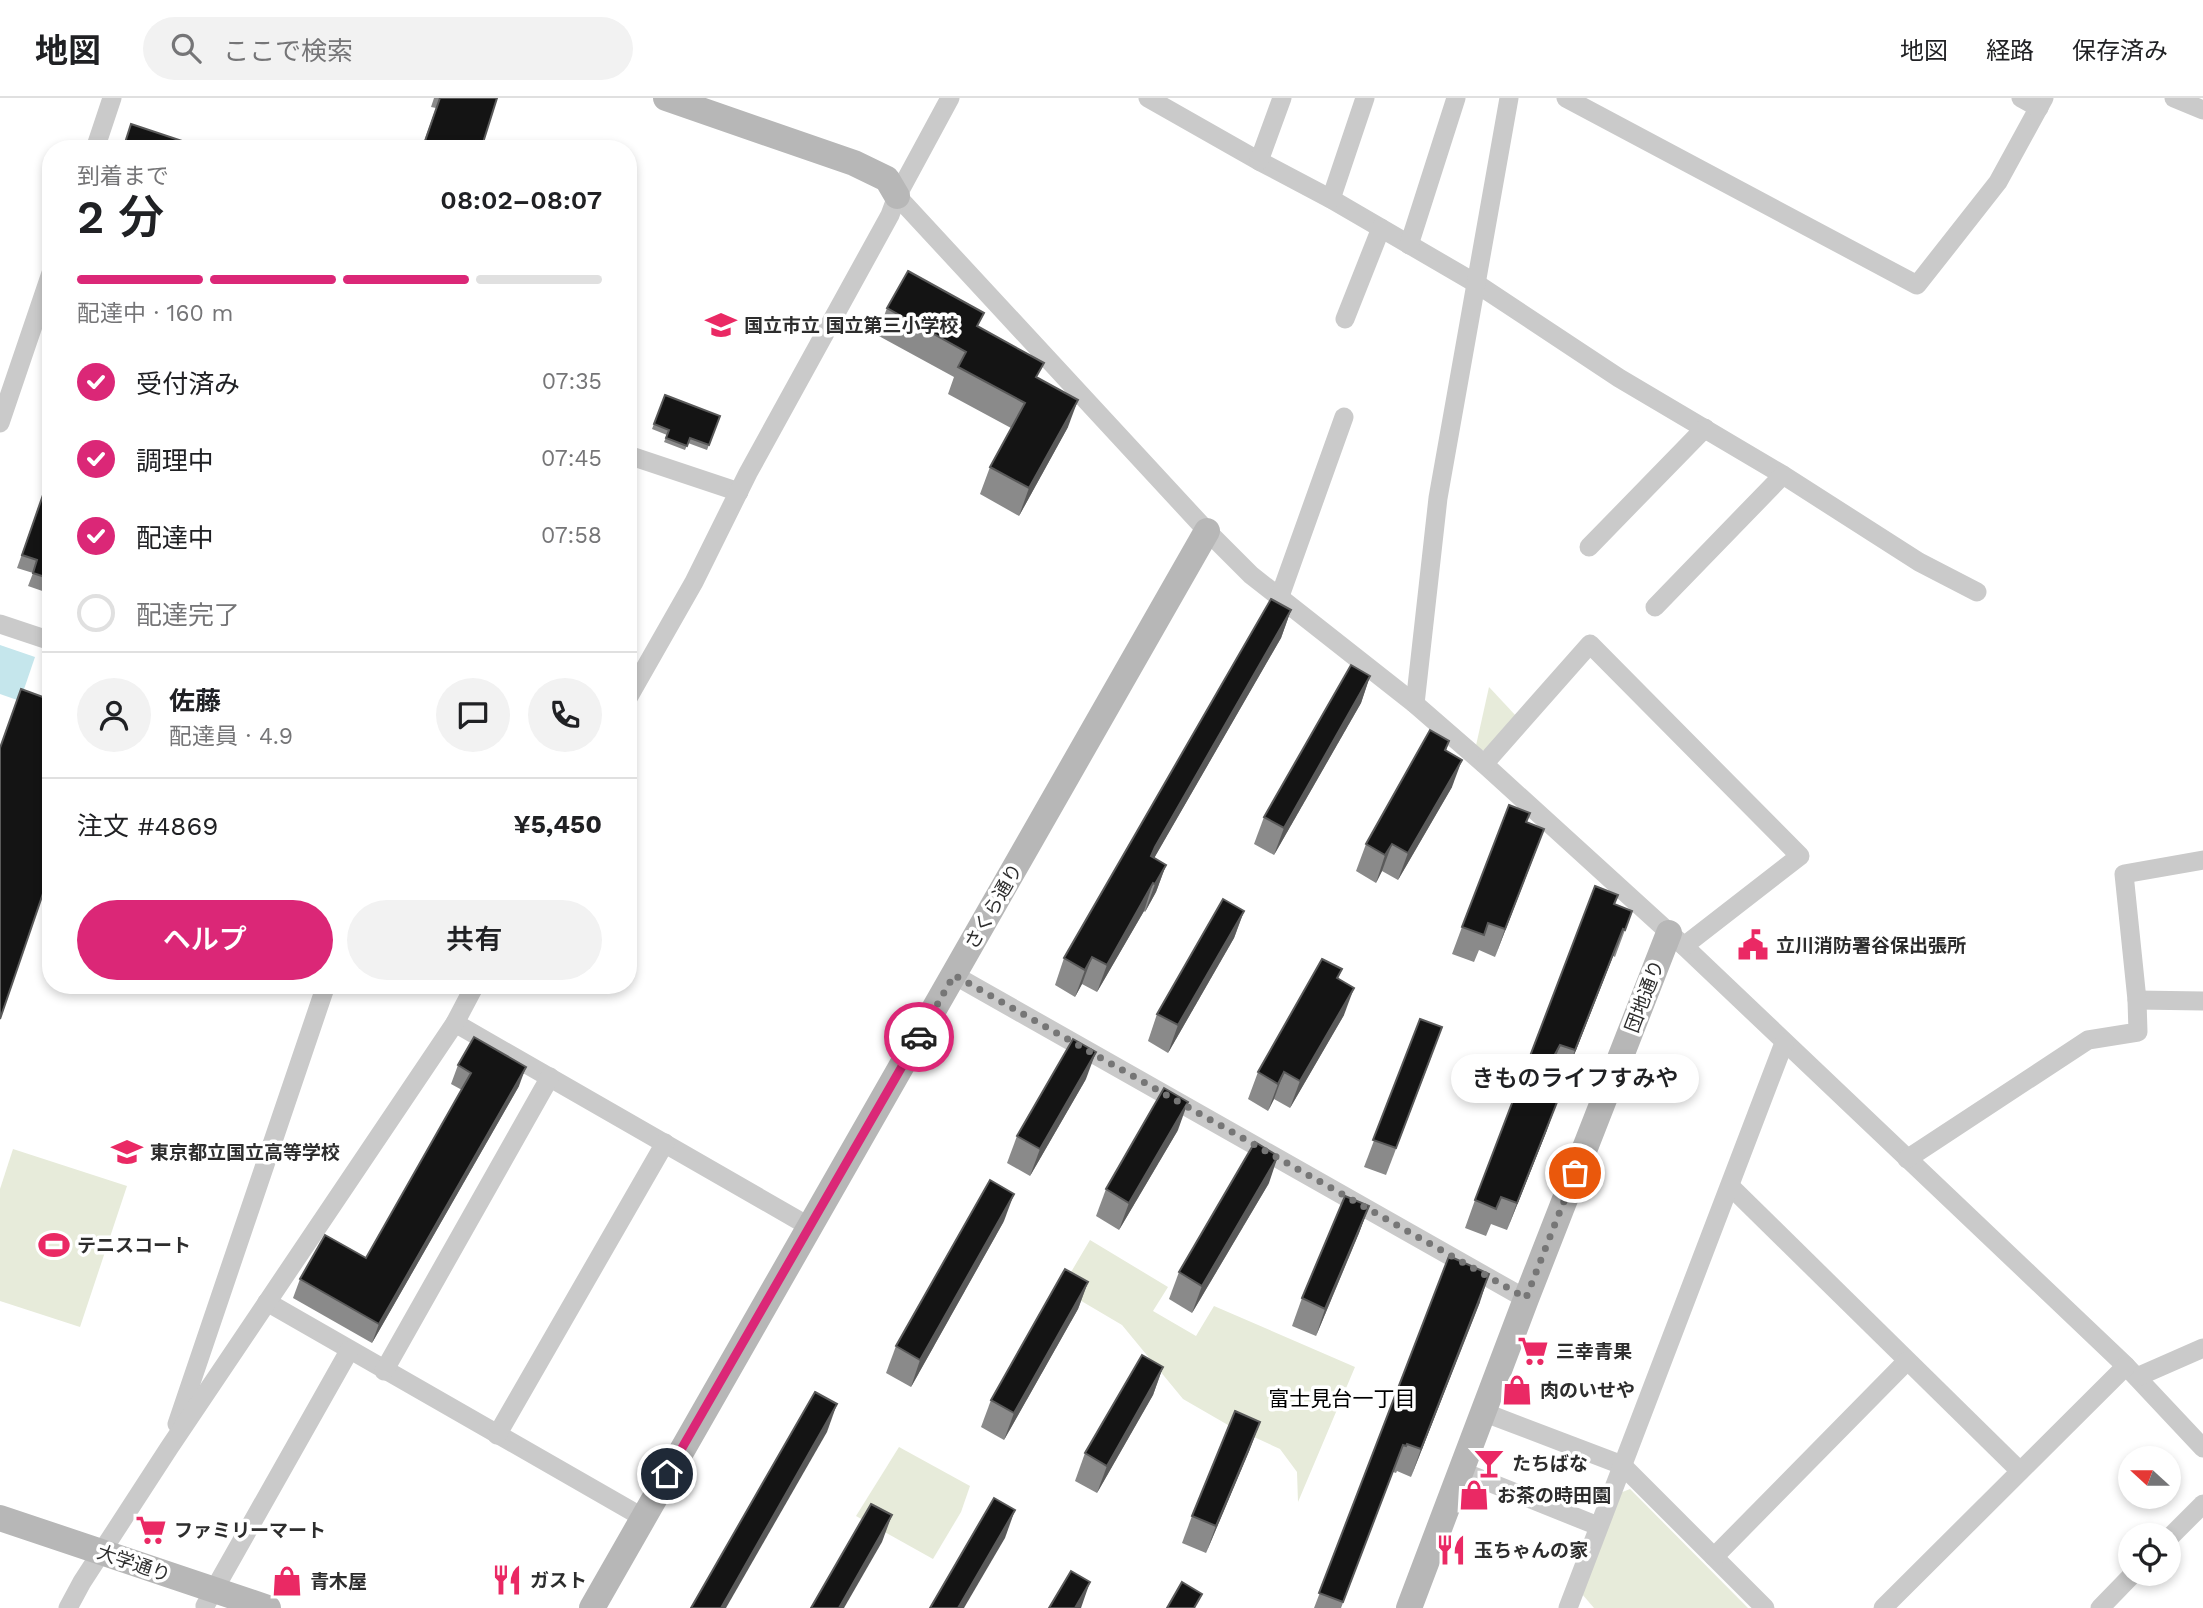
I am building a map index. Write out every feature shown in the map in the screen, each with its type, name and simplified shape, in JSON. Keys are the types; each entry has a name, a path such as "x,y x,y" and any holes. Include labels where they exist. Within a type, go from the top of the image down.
{"street":[{"path":"97,140 113,98"},
{"path":"666,98 854,163 887,179 897,196 1207,531 1251,575 1415,704 1676,940 2131,1371 2203,1448"},
{"path":"637,682 694,582 739,492 890,215 897,196 950,98"},
{"path":"1148,98 1331,199 1477,284 1619,378 1783,475 1919,562 1978,592"},
{"path":"1259,161 1282,98"},
{"path":"1331,199 1365,98"},
{"path":"1409,245 1456,98"},
{"path":"1415,704 1438,498 1509,98"},
{"path":"1566,98 1917,285 1998,182 2041,103 2021,98"},
{"path":"2175,98 2203,110"},
{"path":"1345,319 1381,228"},
{"path":"0,424 42,300"},
{"path":"1280,596 1344,418"},
{"path":"1589,547 1705,428"},
{"path":"637,458 739,492"},
{"path":"1655,607 1783,475"},
{"name":"さくら通り","path":"592,1608 1207,531"},
{"path":"0,624 42,638"},
{"path":"1484,764 1590,643 1800,856 1676,940"},
{"path":"1908,1159 2088,1040 2138,1032 2124,874 2203,860"},
{"name":"団地通り","path":"1409,1608 1526,1298 1676,940"},
{"path":"954,975 1526,1298"},
{"path":"169,1448 323,994"},
{"path":"68,1608 169,1448 455,1023 470,994"},
{"path":"2137,1000 2203,1001"},
{"path":"455,1023 810,1227"},
{"path":"1574,1604 1598,1526 1784,1043"},
{"path":"384,1371 550,1077"},
{"path":"497,1435 664,1143"},
{"path":"1730,1186 2020,1471"},
{"path":"267,1302 642,1517"},
{"path":"1883,1608 2020,1471 2131,1371 2203,1348"},
{"path":"210,1601 349,1351"},
{"path":"1714,1557 1907,1361"},
{"path":"1483,1412 1622,1465 1765,1608"},
{"path":"1461,1471 1598,1526"},
{"path":"2181,1526 2203,1504"},
{"name":"大学通り","path":"0,1518 97,1560 210,1601 268,1608"},
{"name":"大学通り","path":"0,1537 97,1560"},
{"path":"2099,1608 2121,1586"}],"green space":[{"path":"1489,687 1517,717 1489,750 1475,750"},
{"name":"テニスコート","path":"13,1149 127,1186 80,1327 0,1301 0,1189"},
{"path":"1090,1240 1168,1287 1153,1311 1196,1336 1214,1306 1355,1367 1298,1502 1297,1472 1280,1449 1228,1425 1183,1399 1122,1325 1061,1289"},
{"path":"899,1447 970,1486 961,1512 933,1559 856,1516"},
{"path":"1630,1489 1748,1608 1594,1608 1582,1594 1620,1493"}],"water":[{"path":"0,645 35,657 20,701 0,694"}],"building":[{"path":"440,98 497,98 484,140 425,140"},
{"path":"131,124 179,140 126,140"},
{"path":"908,271 984,313 977,326 1044,363 1036,377 1078,400 1029,488 990,467 1025,403 958,367 966,352 887,308"},
{"path":"665,395 720,416 709,445 690,438 687,446 666,438 669,430 654,424"},
{"path":"42,498 42,576 33,573 37,560 22,555"},
{"path":"1271,599 1291,610 1155,847 1151,856 1166,865 1107,965 1092,957 1085,970 1064,958"},
{"path":"1351,665 1370,676 1284,828 1264,817"},
{"path":"21,689 42,697 42,896 0,1019 0,748"},
{"path":"1430,730 1449,741 1445,750 1462,760 1408,853 1392,844 1385,855 1366,844"},
{"path":"1509,805 1530,813 1526,822 1544,829 1505,929 1488,923 1484,935 1462,927"},
{"path":"1595,886 1618,895 1614,904 1632,911 1575,1050 1560,1045 1538,1095 1557,1102 1517,1203 1501,1197 1496,1209 1475,1200"},
{"path":"1223,899 1244,911 1178,1025 1157,1014"},
{"path":"1322,959 1342,969 1337,978 1354,988 1300,1081 1284,1072 1278,1084 1258,1072"},
{"path":"1420,1019 1442,1027 1396,1148 1373,1140"},
{"path":"474,1037 526,1067 379,1324 300,1279 325,1235 366,1258 471,1073 458,1065"},
{"path":"1073,1039 1096,1052 1040,1149 1017,1136"},
{"path":"1164,1088 1188,1102 1129,1203 1106,1189"},
{"path":"1255,1142 1278,1156 1202,1286 1179,1272"},
{"path":"990,1180 1014,1194 920,1360 896,1346"},
{"path":"1345,1196 1369,1206 1325,1309 1302,1298"},
{"path":"1449,1256 1489,1274 1421,1449 1403,1445 1343,1602 1319,1593"},
{"path":"1065,1269 1088,1282 1014,1413 991,1400"},
{"path":"1142,1355 1163,1367 1107,1466 1085,1453"},
{"path":"815,1392 837,1404 721,1608 691,1608"},
{"path":"1235,1411 1260,1422 1216,1526 1192,1516"},
{"path":"994,1498 1015,1510 958,1608 930,1608"},
{"path":"871,1504 892,1515 839,1608 811,1608"},
{"path":"1071,1571 1090,1582 1075,1608 1049,1608"},
{"path":"1182,1582 1202,1594 1194,1608 1167,1608"}],"way so far":[{"path":"919,1037 954,975 1526,1298 1575,1173"}],"place":[{"name":"国立市立 国立第三小学校","path":"721,325"},
{"name":"立川消防署谷保出張所","path":"1753,945"},
{"name":"東京都立国立高等学校","path":"127,1152"},
{"name":"きものライフすみや","path":"1575,1173"},
{"name":"テニスコート","path":"54,1245"},
{"name":"三幸青果","path":"1533,1351"},
{"name":"肉のいせや","path":"1517,1390"},
{"name":"たちばな","path":"1489,1463"},
{"name":"お茶の時田園","path":"1474,1495"},
{"name":"ファミリーマート","path":"151,1530"},
{"name":"玉ちゃんの家","path":"1451,1550"},
{"name":"ガスト","path":"507,1580"},
{"name":"青木屋","path":"287,1581"}],"district":[{"name":"富士見台一丁目","path":"1342,1399"}],"route":[{"path":"667,1474 919,1037"}]}
